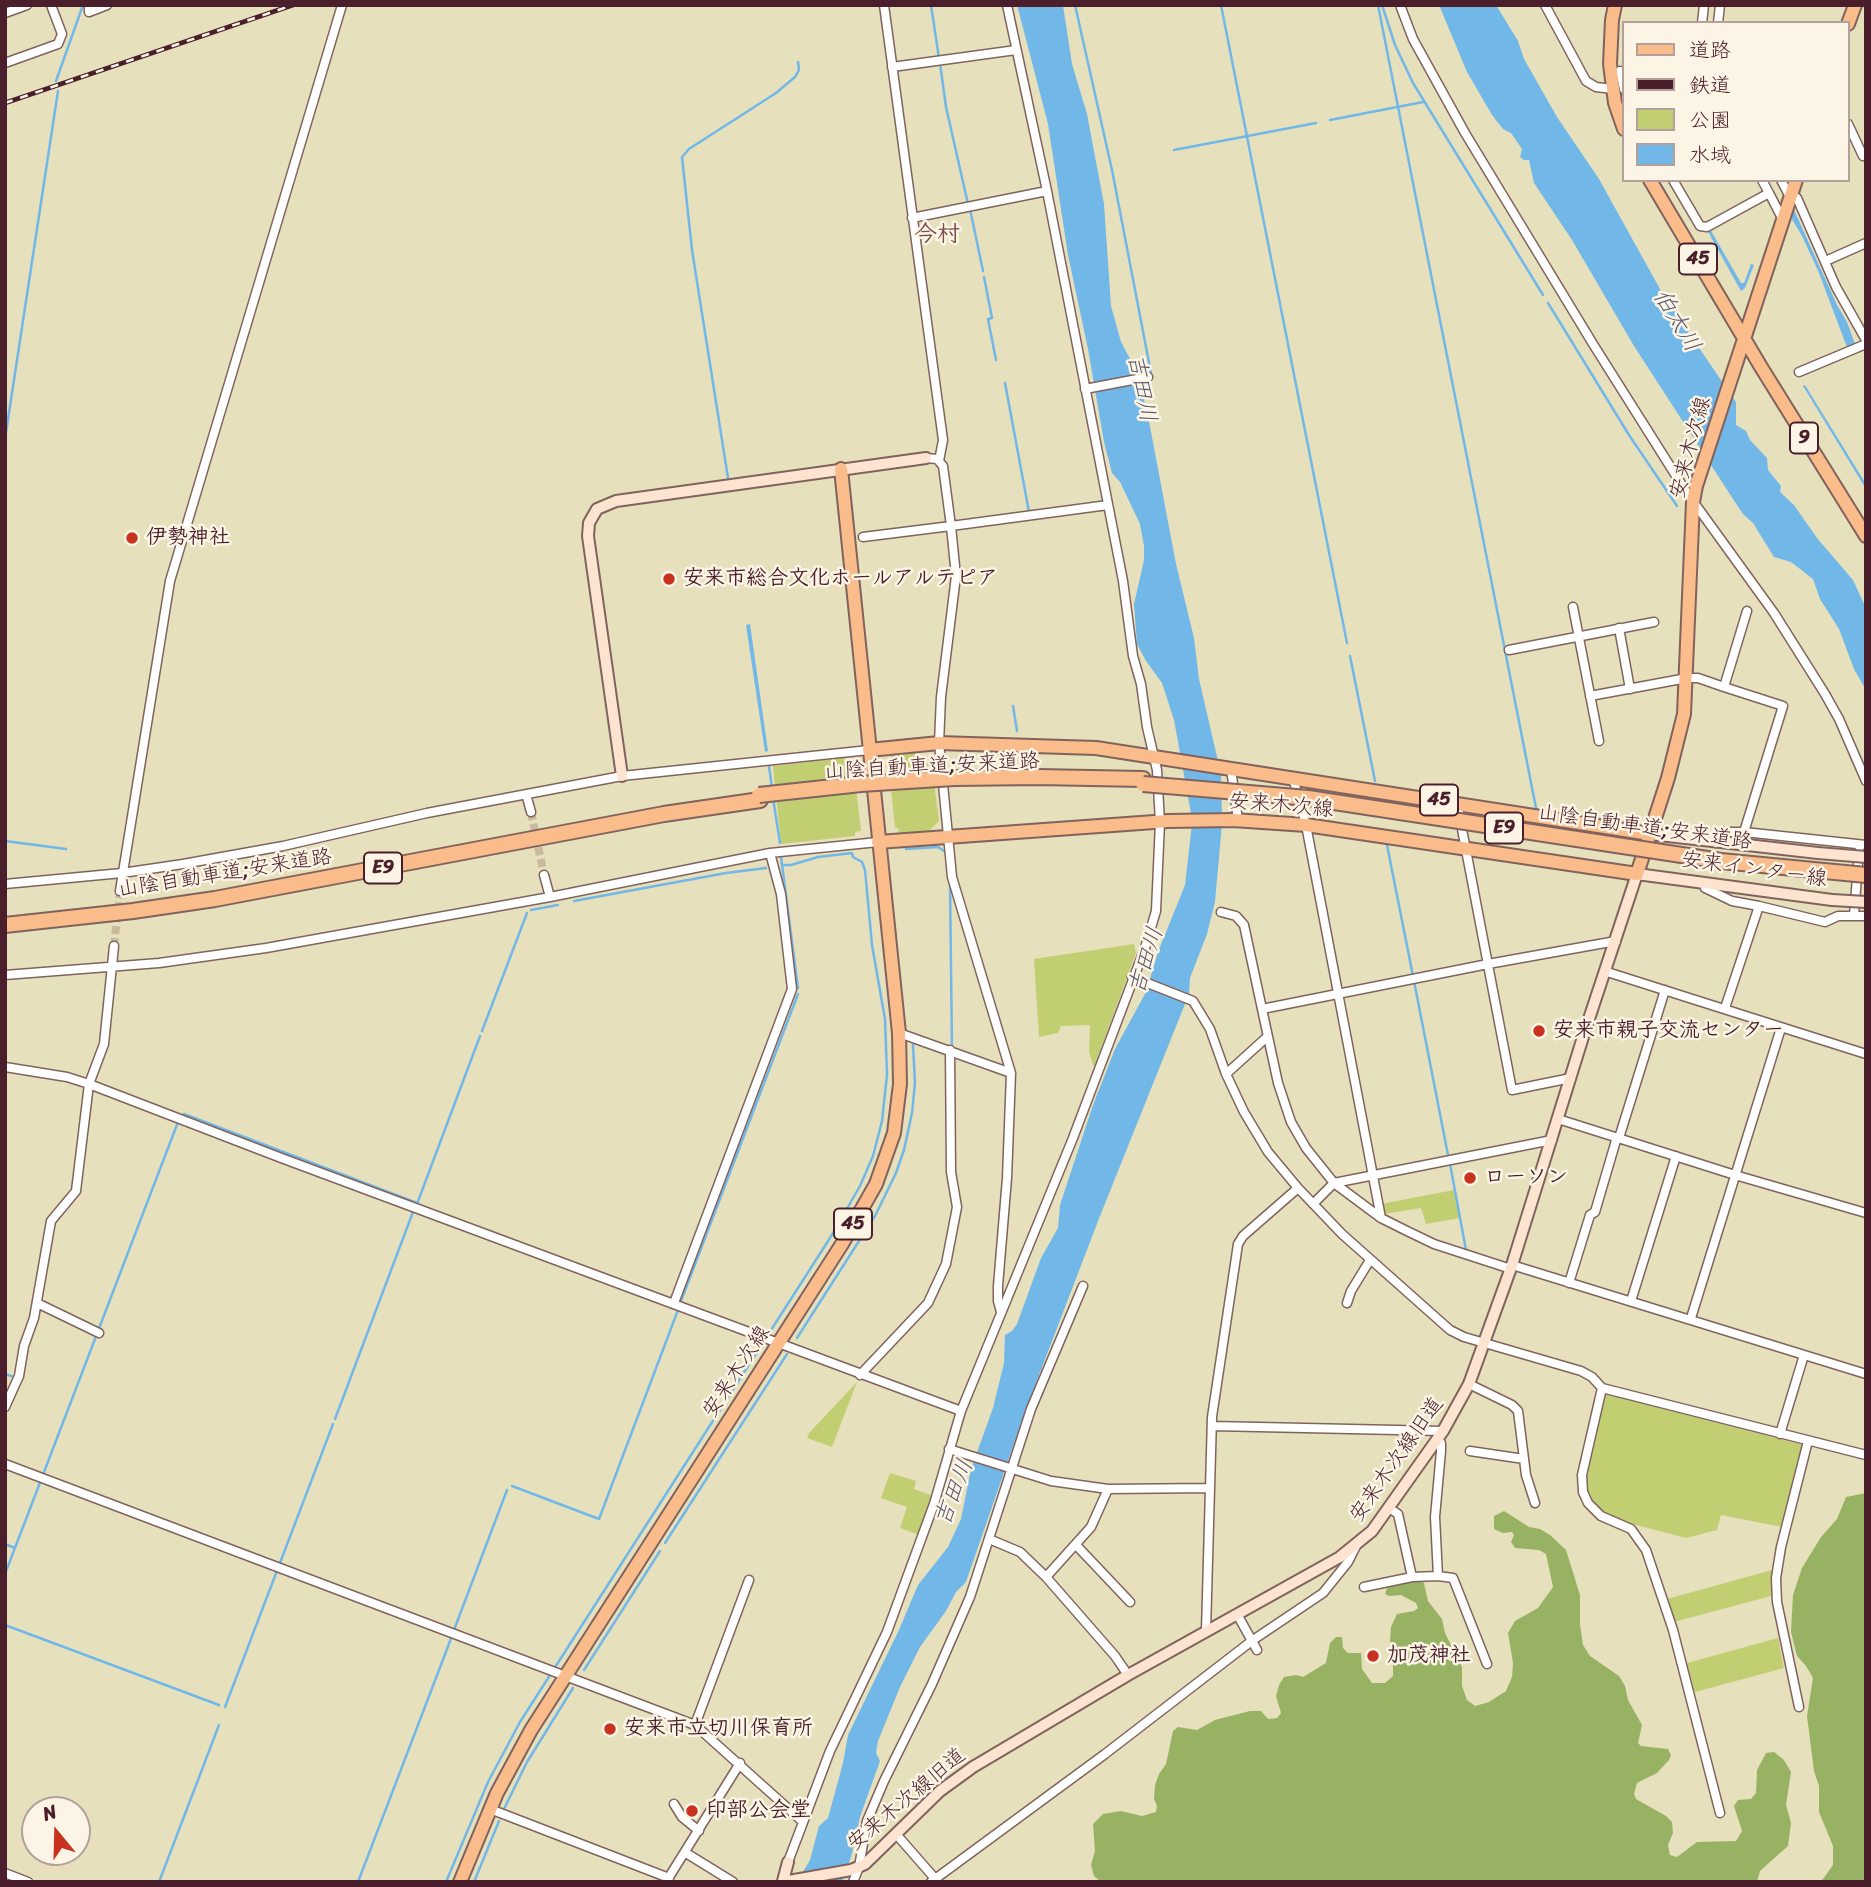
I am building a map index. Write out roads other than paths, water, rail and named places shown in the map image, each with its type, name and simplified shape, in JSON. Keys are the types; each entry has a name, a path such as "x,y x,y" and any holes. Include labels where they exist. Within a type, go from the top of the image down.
{"highway":[{"name":"山陰自動車道;安来道路","path":"5,919 214,893 663,809 861,784 1038,777 1143,781 1308,793 1722,856 1866,873"},
{"name":"山陰自動車道;安来道路","path":"5,925 133,911 242,895 760,797"}],"main road":[{"path":"1615,5 1612,20 1622,116"},
{"name":"45","path":"1651,182 1745,338"},
{"name":"安来木次線","path":"878,842 1164,822 1236,820 1306,825 1637,874 1680,738 1687,678 1693,502 1696,486 1792,192"},
{"name":"9","path":"1745,338 1760,367 1866,536"},
{"name":"安来木次線","path":"460,1882 490,1809 524,1741 778,1344 867,1201 884,1164 898,1110 901,1058 841,470"},
{"name":"安来木次線","path":"869,750 939,743 1096,748 1650,834"}],"street":[{"path":"5,13 27,5"},
{"path":"5,63 58,44 62,34 51,5"},
{"path":"89,5 89,12 107,5"},
{"path":"120,891 170,581 342,5"},
{"path":"884,5 943,440 939,461 944,469 956,576 941,697 939,743 948,837 955,887 1011,1073 1007,1178 998,1286 998,1301 1002,1312"},
{"path":"785,1881 788,1862 802,1821 830,1751 887,1632 934,1504 952,1450 961,1411 1073,1138 1145,948 1156,911 1164,822 1157,757 1133,656 1123,581 1086,388 1007,5"},
{"path":"1400,5 1413,39 1465,133 1693,502 1774,613 1825,694 1866,781"},
{"path":"1545,5 1586,81 1596,87 1618,89"},
{"path":"892,67 1016,50"},
{"path":"1850,128 1865,158"},
{"path":"1674,182 1700,226 1707,227 1769,192"},
{"path":"1763,182 1783,215"},
{"path":"912,218 1047,191"},
{"path":"1792,192 1865,342 1799,372"},
{"path":"1830,259 1866,243"},
{"path":"1086,388 1146,377"},
{"path":"622,776 588,536 589,523 594,513 603,505 616,500 926,458 939,461"},
{"path":"863,537 1108,505"},
{"path":"1573,607 1599,741"},
{"path":"1724,687 1747,611"},
{"path":"1509,650 1654,622"},
{"path":"1619,628 1630,689"},
{"path":"1590,696 1698,678 1783,706 1745,832"},
{"path":"5,884 122,873 283,846 427,813 622,776 869,750"},
{"path":"1229,768 1236,820"},
{"path":"1293,778 1306,825 1381,1218"},
{"path":"526,794 531,812"},
{"path":"1457,803 1512,1090 1570,1079"},
{"path":"1716,843 1725,832 1745,832 1863,845 1854,915"},
{"name":"安来インター線","path":"1650,834 1866,857"},
{"path":"5,975 111,968 266,948 550,897 770,853 878,842"},
{"path":"674,1303 792,989 780,894 770,853"},
{"path":"544,874 550,897"},
{"name":"安来インター線","path":"1637,874 1832,900 1866,902"},
{"name":"安来木次線旧道","path":"785,1881 854,1873 960,1775 1128,1675 1337,1559 1372,1531 1440,1435 1469,1384 1512,1267 1637,874"},
{"path":"1703,882 1705,888 1732,901 1825,922 1838,916 1866,915"},
{"path":"1725,1008 1759,906"},
{"path":"1221,912 1236,916 1244,925 1267,1037 1291,1122 1306,1149 1334,1183 1381,1218 1434,1244 1690,1318 1866,1374"},
{"path":"1262,1009 1616,941"},
{"path":"5,1407 19,1376 24,1346 37,1303 51,1221 76,1191 89,1084 104,1044 114,946"},
{"path":"1604,971 1866,1054"},
{"path":"1134,977 1193,1001 1210,1029 1226,1074 1244,1112 1268,1152 1313,1204 1370,1260 1450,1330 1581,1371 1592,1377 1602,1388 1866,1455"},
{"path":"1569,1283 1590,1215 1595,1212 1665,990"},
{"path":"1690,1318 1781,1028"},
{"path":"899,1033 1011,1073"},
{"path":"1226,1074 1267,1037"},
{"path":"860,1375 928,1303 946,1264 957,1207 951,1171 950,1050"},
{"path":"5,1067 57,1075 89,1084 961,1411"},
{"path":"1558,1119 1866,1213"},
{"path":"1313,1204 1334,1183 1552,1140"},
{"path":"1632,1301 1676,1156"},
{"path":"1206,1631 1212,1417 1238,1244 1243,1236 1298,1188"},
{"path":"1348,1303 1351,1291 1370,1260"},
{"path":"854,1873 867,1821 970,1597 1031,1409 1083,1286"},
{"path":"37,1303 99,1333"},
{"path":"1780,1434 1804,1355"},
{"path":"1469,1384 1518,1410 1526,1475 1535,1503"},
{"path":"1602,1388 1581,1475 1583,1492 1588,1503 1601,1516 1631,1529 1646,1550 1673,1630 1720,1813"},
{"path":"1212,1426 1440,1435 1435,1517 1438,1576"},
{"path":"1798,1707 1776,1587 1781,1547 1808,1441"},
{"path":"952,1450 1051,1481 1108,1489 1210,1488"},
{"path":"1470,1451 1524,1458"},
{"path":"5,1464 695,1725 802,1821"},
{"path":"1046,1577 1091,1527 1108,1489"},
{"path":"1389,1508 1398,1514 1412,1577"},
{"path":"989,1539 1020,1552 1046,1577 1115,1656 1128,1675"},
{"path":"1076,1545 1130,1602"},
{"path":"896,1834 935,1881 1252,1640 1324,1593 1348,1562 1356,1546"},
{"path":"1364,1587 1412,1577 1453,1578 1487,1664"},
{"path":"695,1725 749,1580"},
{"path":"1237,1614 1257,1650"},
{"path":"490,1809 668,1880 740,1763"},
{"path":"674,1804 682,1816 699,1830"},
{"path":"686,1853 733,1882"},
{"path":"5,1873 27,1882"}],"water":[{"name":"吉田川","path":"1017,5 1063,5 1072,64 1087,114 1104,204 1111,306 1121,342 1137,372 1148,416 1176,564 1194,638 1199,679 1221,774 1222,818 1192,819 1174,720 1162,683 1137,644 1134,604 1144,560 1140,524 1120,482 1112,473 1104,442 1068,255 1048,124"},
{"name":"伯太川","path":"1439,5 1496,5 1518,41 1524,59 1557,117 1599,179 1665,298 1736,402 1736,425 1746,431 1750,440 1767,458 1768,470 1781,486 1780,492 1794,505 1817,538 1853,580 1866,608 1866,690 1854,669 1839,629 1820,599 1813,579 1791,562 1774,557 1634,346 1572,240 1534,183 1529,160 1520,157 1522,149 1511,133 1503,129 1492,115 1467,72"},
{"path":"1790,201 1856,347 1848,350 1819,273 1787,211"},
{"path":"1710,229 1741,283 1744,283 1751,264 1754,265 1745,288 1741,291 1707,230"},
{"path":"1805,385 1866,484 1866,489 1803,386"},
{"path":"750,624 768,751 765,752 746,625"},
{"path":"1192,824 1222,824 1215,902 1207,934 1190,978 1189,994 1026,1409 966,1582 956,1592 920,1647 878,1741 876,1753 880,1761 860,1817 842,1882 797,1882 810,1860 819,1826 828,1818 848,1735 918,1585 948,1547 961,1519 971,1469 993,1408 1004,1363 1005,1335 1017,1324 1041,1258 1058,1228 1060,1205 1093,1105 1115,1049 1146,992 1158,952 1185,885"}],"waterway":[{"path":"56,81 83,5"},
{"path":"931,5 939,58"},
{"name":"吉田川","path":"1075,5 1112,170 1151,373"},
{"path":"1221,5 1347,643"},
{"path":"1378,5 1536,808"},
{"path":"1382,5 1395,45 1413,83 1543,295"},
{"path":"728,478 692,250 682,157 689,149 776,93 795,77 799,70 798,62"},
{"path":"940,63 946,107 968,204"},
{"path":"5,439 58,91"},
{"path":"1330,120 1423,102"},
{"path":"1174,150 1316,123"},
{"path":"970,209 983,271"},
{"path":"984,277 996,360"},
{"path":"1548,303 1629,435 1677,506"},
{"path":"1005,383 1029,512"},
{"path":"1350,656 1375,781"},
{"path":"1013,706 1017,731"},
{"path":"769,766 772,788"},
{"path":"773,798 780,843"},
{"path":"5,841 66,849"},
{"path":"1387,845 1413,976"},
{"path":"906,849 938,847 947,853"},
{"path":"446,1882 488,1782 520,1722 830,1238 860,1186 873,1156 882,1121 887,1075 885,1019 872,945 865,870 862,862 853,857 852,853 782,865"},
{"path":"781,857 798,988"},
{"path":"574,901 766,868"},
{"path":"950,884 952,1049"},
{"path":"531,910 558,905"},
{"path":"482,1031 527,913"},
{"path":"1414,981 1448,1155"},
{"path":"681,1301 798,994"},
{"path":"417,1204 480,1036"},
{"path":"797,1338 875,1216 896,1173 912,1113 915,1083 913,1045"},
{"path":"5,1574 178,1122 184,1114 417,1203"},
{"path":"1450,1164 1466,1250"},
{"path":"335,1419 413,1212"},
{"path":"512,1486 599,1519 678,1310"},
{"path":"665,1543 787,1354"},
{"path":"5,1374 14,1377"},
{"path":"225,1707 333,1424"},
{"path":"454,1630 507,1490"},
{"path":"5,1544 15,1548"},
{"path":"584,1670 660,1551"},
{"path":"5,1625 219,1705"},
{"path":"358,1882 452,1636"},
{"path":"504,1809 527,1762 573,1688"},
{"path":"159,1882 219,1725"},
{"path":"474,1882 499,1821"}],"tunnel":[{"path":"531,812 544,875"},
{"path":"114,946 120,891"}],"railway":[{"path":"5,103 293,5"}],"place":[{"name":"伊勢神社","path":"132,538"},
{"name":"安来市総合文化ホールアルテピア","path":"669,579"},
{"name":"安来市親子交流センター","path":"1539,1031"},
{"name":"ローソン","path":"1470,1178"},
{"name":"加茂神社","path":"1373,1656"},
{"name":"安来市立切川保育所","path":"610,1729"},
{"name":"印部公会堂","path":"692,1811"}],"district":[{"name":"今村","path":"937,235"}]}
